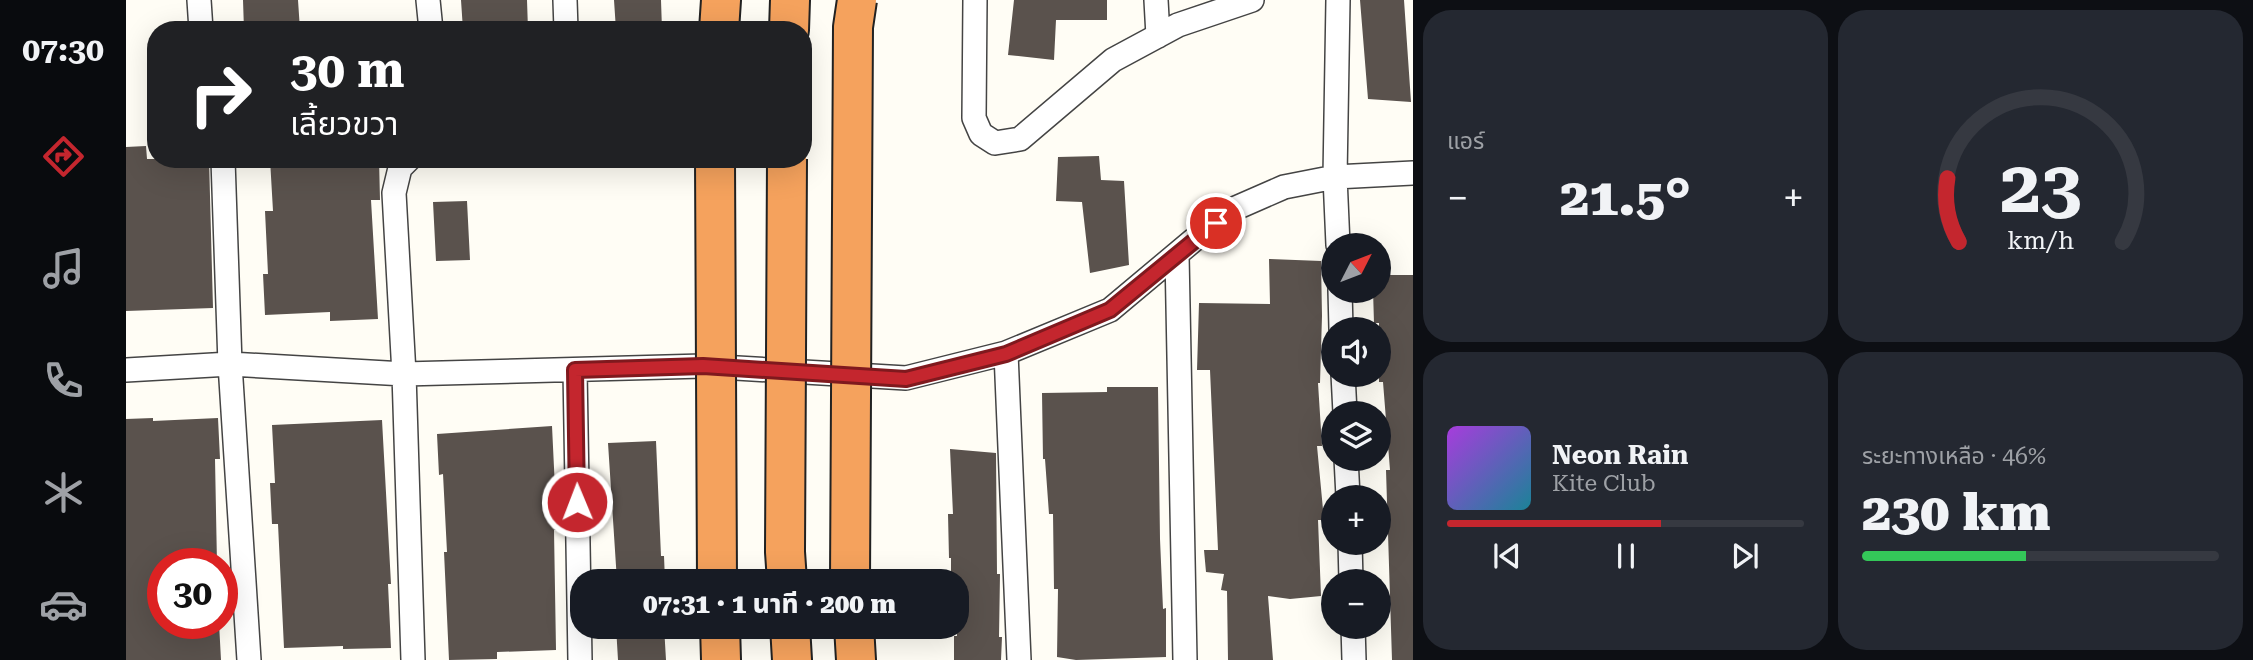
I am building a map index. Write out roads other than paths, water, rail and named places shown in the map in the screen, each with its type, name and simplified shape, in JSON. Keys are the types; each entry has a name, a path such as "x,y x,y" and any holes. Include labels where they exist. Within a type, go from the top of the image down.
{"highway":[{"path":"720,21 721,0"},
{"path":"789,21 790,0"},
{"path":"850,569 853,54 857,0"},
{"path":"715,168 717,569"},
{"path":"786,569 787,168"},
{"path":"720,639 721,660"},
{"path":"791,639 792,660"},
{"path":"854,639 856,660"}],"street":[{"path":"199,0 200,21"},
{"path":"428,0 430,21"},
{"path":"565,0 566,21"},
{"path":"975,0 974,118 981,135 995,143 1020,139 1113,60 1178,25 1252,0"},
{"path":"1156,0 1158,36"},
{"path":"1337,233 1335,177 1338,0"},
{"path":"223,168 230,364 249,660"},
{"path":"400,168 394,193 404,374 413,660"},
{"path":"126,370 230,364 404,374 703,366 906,379 1006,354 1110,310 1236,208 1284,187 1335,177 1413,173"},
{"path":"1177,255 1185,660"},
{"path":"1006,354 1019,660"},
{"path":"575,370 580,660"},
{"path":"1353,639 1354,660"}]}
